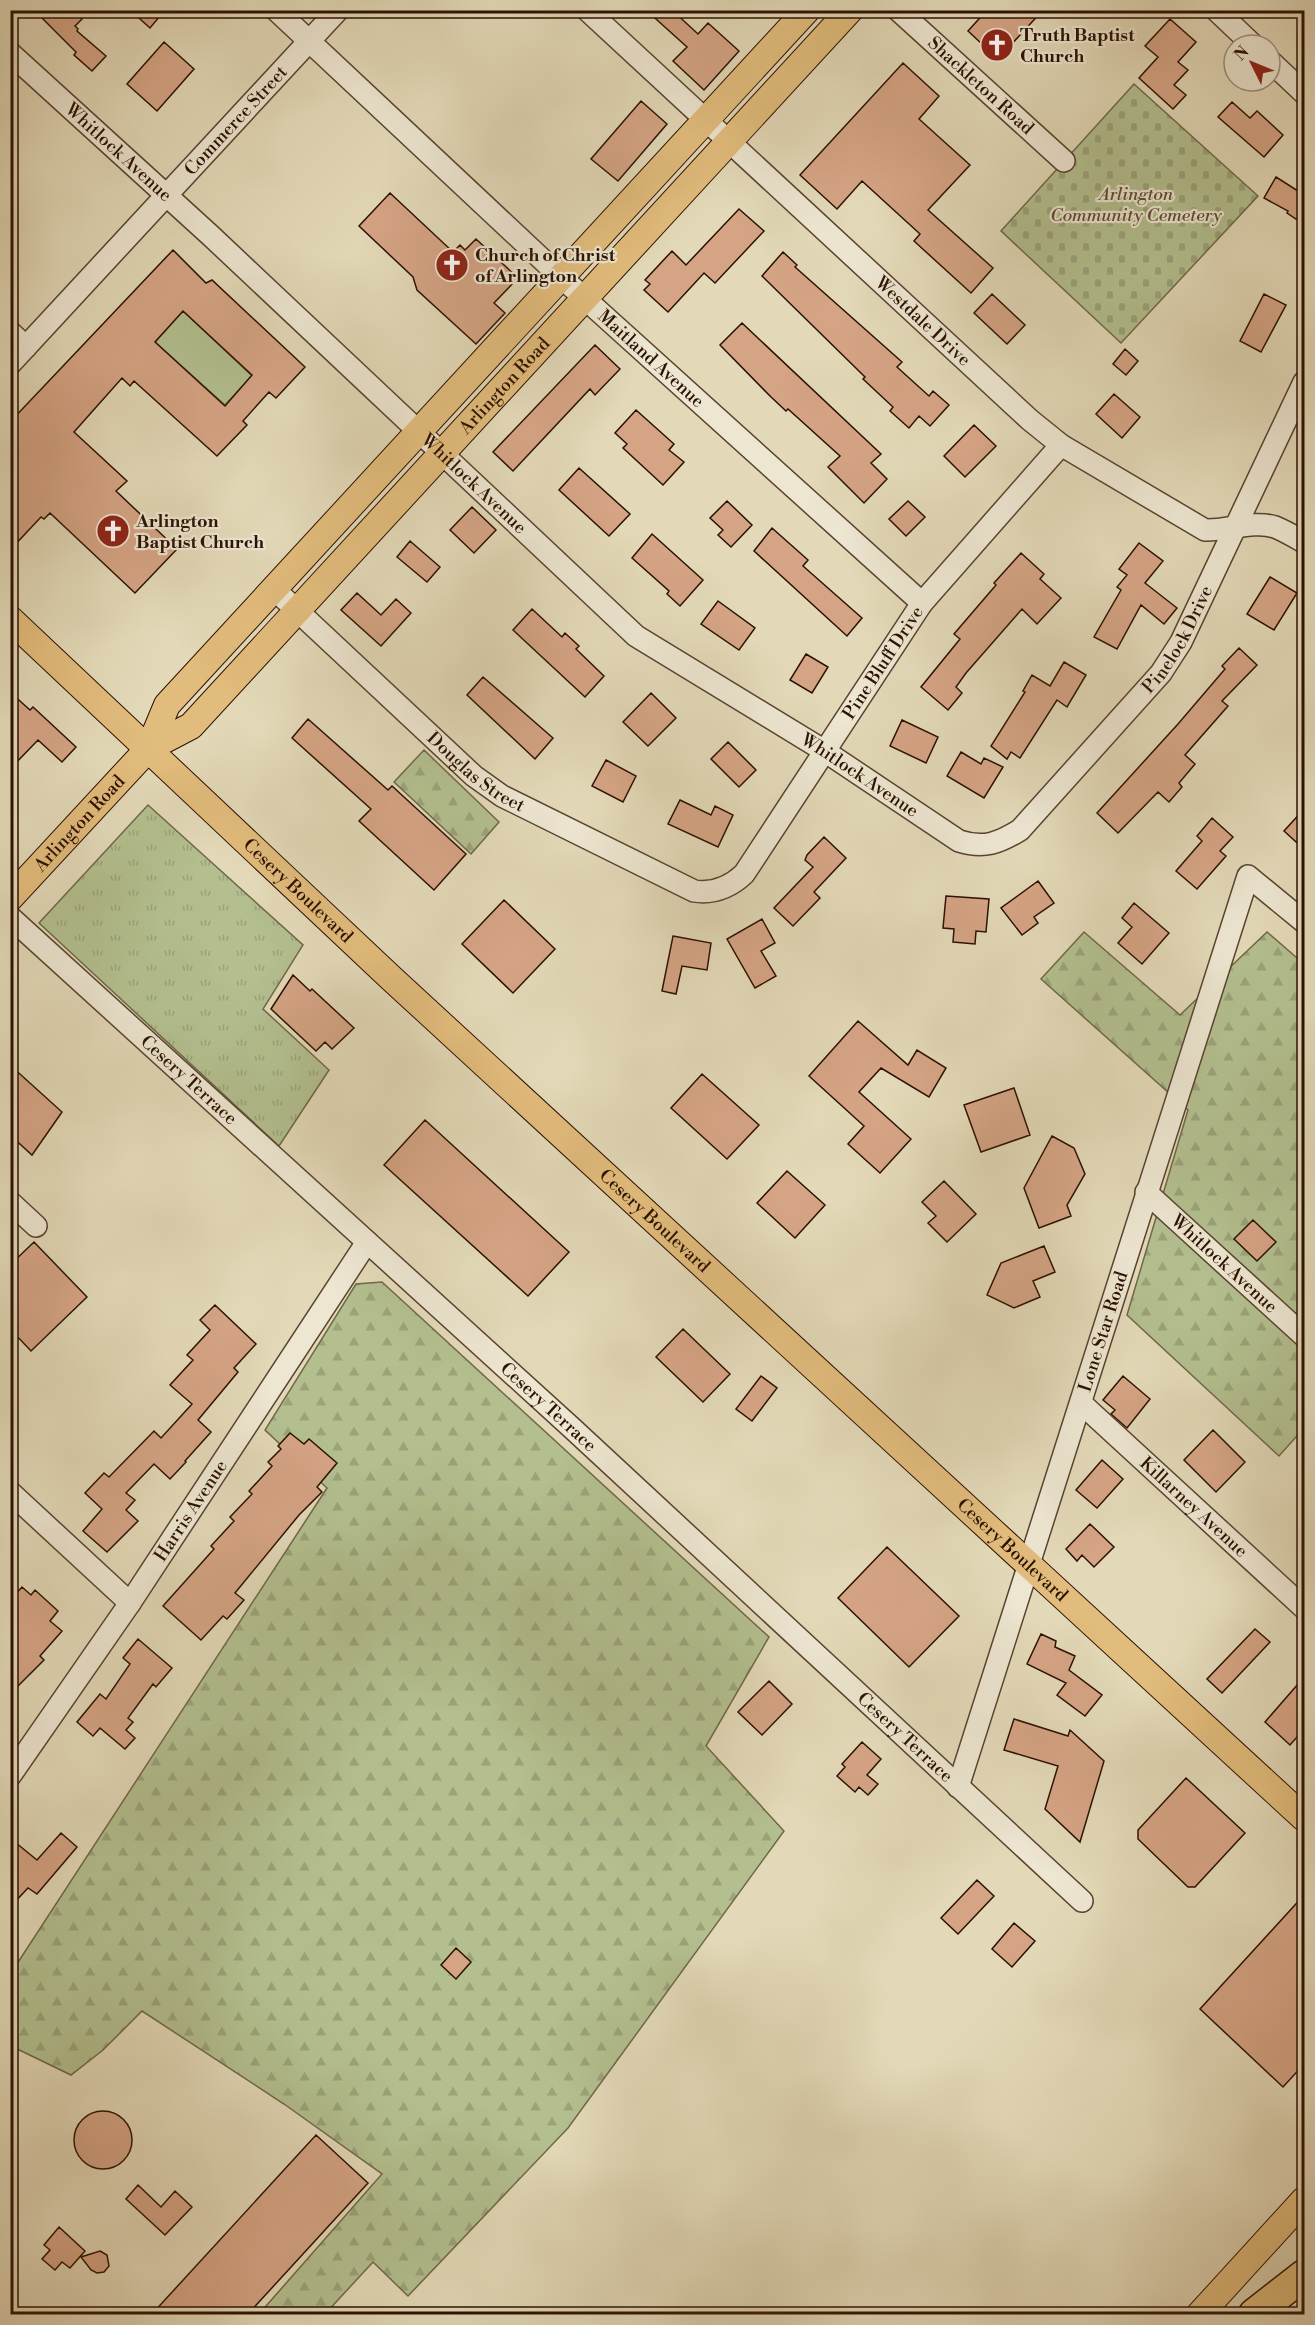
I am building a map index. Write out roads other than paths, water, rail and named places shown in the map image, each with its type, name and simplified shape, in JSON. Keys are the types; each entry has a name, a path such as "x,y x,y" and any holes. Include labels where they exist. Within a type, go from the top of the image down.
{"highway":[{"path":"1254,2314 1305,2275"},
{"path":"1275,2314 1305,2282"}],"main road":[{"name":"Arlington Road","path":"149,748 167,705 807,10"},
{"name":"Arlington Road","path":"10,898 149,748 191,726 850,10"},
{"name":"Cesery Boulevard","path":"10,619 398,984 1029,1567 1305,1818"},
{"path":"1200,2314 1305,2200"}],"street":[{"name":"Maitland Avenue","path":"276,10 562,278 922,603"},
{"name":"Commerce Street","path":"10,364 338,10"},
{"name":"Westdale Drive","path":"587,10 1030,420 1061,445 1205,530 1237,529 1258,525 1274,527 1305,542"},
{"name":"Shackleton Road","path":"898,10 1064,161"},
{"path":"1225,13 1242,33"},
{"name":"Whitlock Avenue","path":"10,53 636,636 823,750 959,841 985,846"},
{"path":"1282,72 1305,93"},
{"path":"10,332 27,346"},
{"name":"Pinelock Drive","path":"985,846 1000,843 1020,830 1161,673 1181,642 1237,529 1305,382"},
{"name":"Pine Bluff Drive","path":"718,890 734,884 744,874 823,750 922,603 1061,445"},
{"name":"Douglas Street","path":"274,589 474,776 502,796 694,891 718,890"},
{"name":"Lone Star Road","path":"958,1787 1082,1404 1146,1192 1248,876 1305,922"},
{"name":"Cesery Terrace","path":"10,916 573,1429 1082,1901"},
{"name":"Whitlock Avenue","path":"1146,1192 1305,1336"},
{"path":"10,1202 36,1226"},
{"name":"Harris Avenue","path":"10,1776 130,1603 367,1242"},
{"name":"Killarney Avenue","path":"1082,1404 1305,1608"},
{"path":"10,1492 130,1603"}],"place":[{"name":"Truth Baptist Church","path":"997,45"},
{"name":"Church of Christ of Arlington","path":"452,265"},
{"name":"Arlington Baptist Church","path":"113,531"}],"park label":[{"name":"Arlington Community Cemetery","path":"1136,204"}]}
